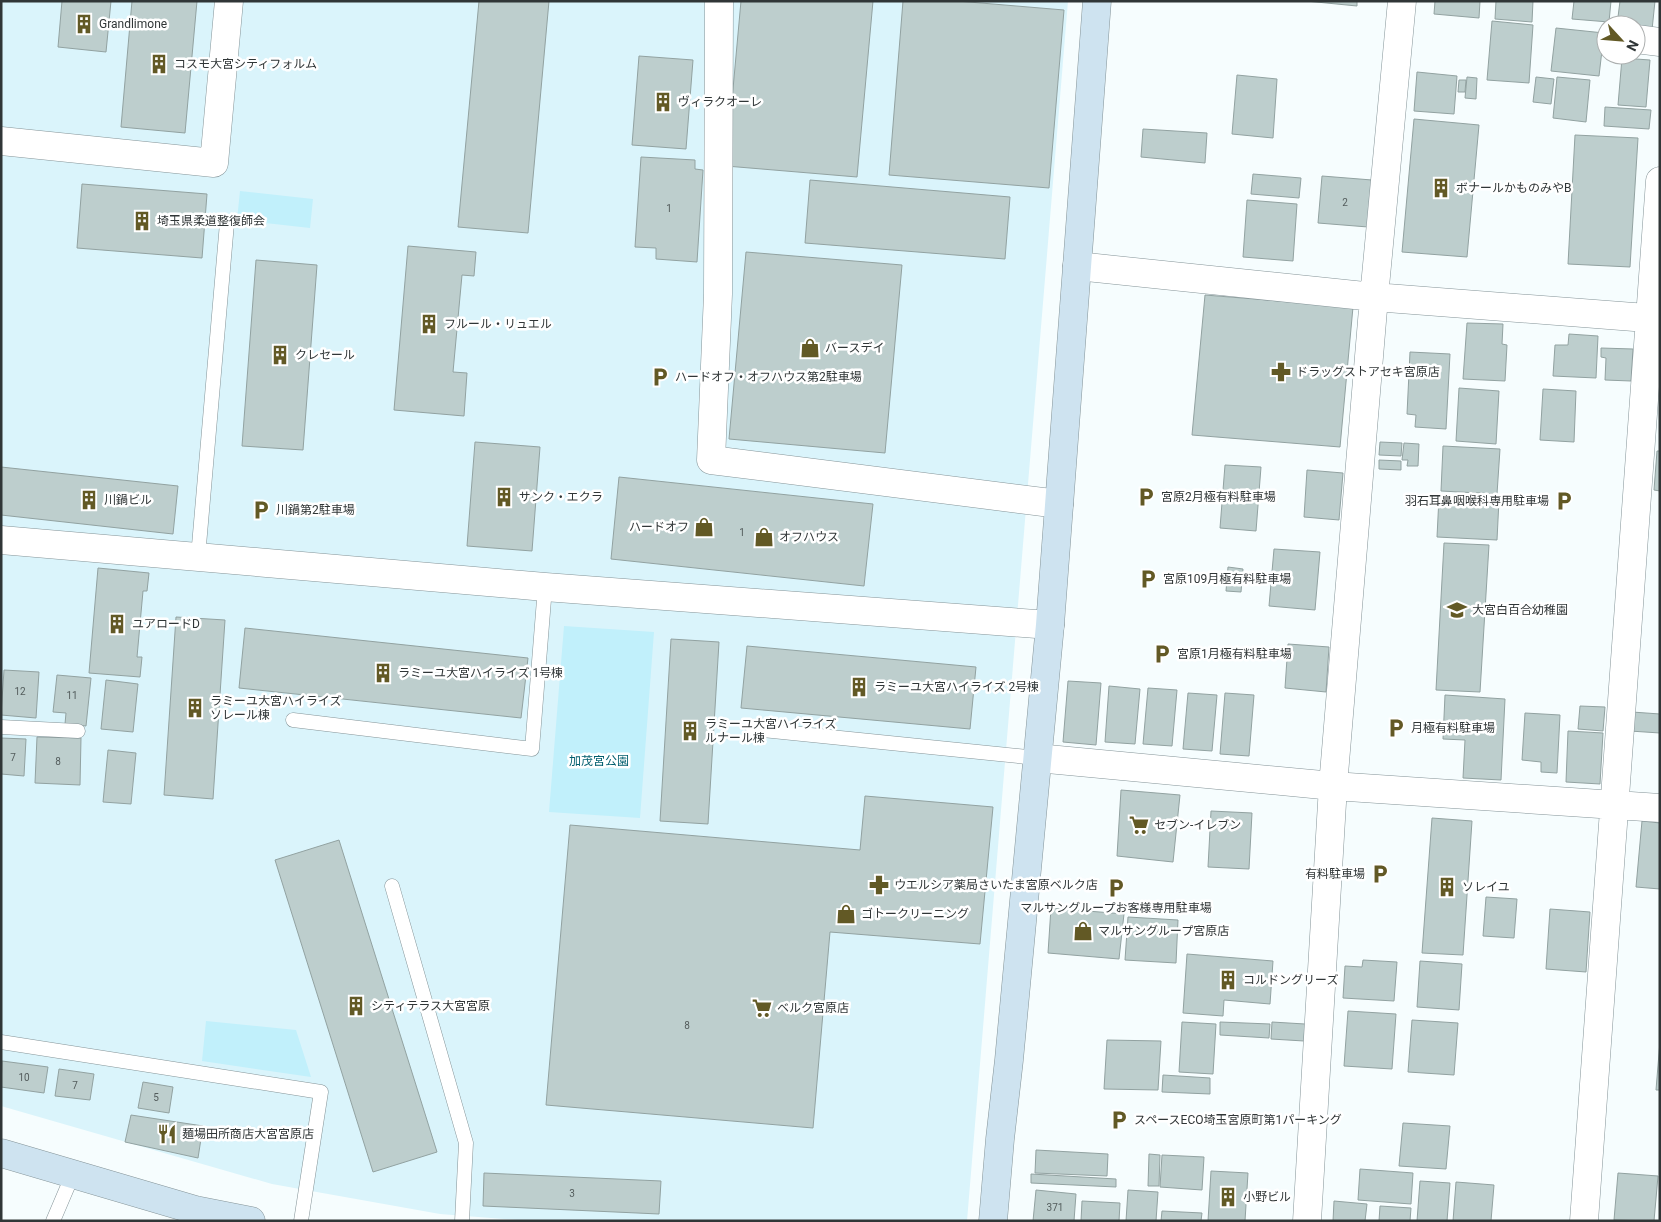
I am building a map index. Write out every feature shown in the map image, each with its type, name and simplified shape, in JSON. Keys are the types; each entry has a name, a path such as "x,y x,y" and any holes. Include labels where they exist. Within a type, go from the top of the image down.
{"street":[{"path":"1,142 214,163 229,1"},
{"path":"719,1 718,294 711,460 1059,504"},
{"path":"993,1221 1050,625 1097,1"},
{"path":"1307,1221 1333,786 1374,297 1402,1"},
{"path":"1646,40 1660,42"},
{"path":"1584,1221 1615,805 1655,318 1660,181"},
{"path":"1077,266 1374,297 1655,318"},
{"path":"1,540 545,587 1050,625"},
{"path":"1037,758 1333,786 1660,808"},
{"path":"1,1153 195,1210 251,1221"}],"lane":[{"path":"198,557 227,222"},
{"path":"293,720 532,749 545,587"},
{"path":"1,727 78,731"},
{"path":"754,728 1037,758"},
{"path":"392,886 466,1144 462,1221"},
{"path":"1,1042 321,1092 302,1221"},
{"path":"53,1221 73,1174"}],"shaded area":[{"path":"1,1 1068,1 967,1221 529,1221 440,1214 272,1184 1,1106"}],"green space":[{"path":"240,191 313,199 310,228 237,220"},
{"name":"加茂宮公園","path":"564,626 654,632 640,818 549,812"},
{"path":"206,1021 296,1030 311,1077 202,1061"}],"building":[{"name":"Grandlimone","path":"62,1 111,1 106,52 58,47"},
{"name":"コスモ大宮シティフォルム","path":"132,1 197,1 185,133 121,127"},
{"path":"479,1 549,1 528,233 458,227"},
{"path":"741,1 873,1 857,177 726,166"},
{"path":"903,1 957,1 1064,10 1049,188 889,175"},
{"path":"1306,1 1357,1 1357,6"},
{"path":"1435,1 1480,1 1479,18 1434,14"},
{"path":"1496,1 1533,1 1532,22 1495,19"},
{"path":"1574,1 1611,1 1610,15 1596,15 1596,21 1572,19"},
{"path":"1620,1 1655,1 1652,30 1646,29 1646,15 1618,15"},
{"path":"1492,21 1533,25 1529,83 1487,80"},
{"path":"1556,28 1596,32 1596,65 1600,65 1599,76 1551,71"},
{"name":"ヴィラクオーレ","path":"639,56 693,60 686,149 632,145"},
{"path":"1646,60 1650,60 1646,107 1618,105 1621,65 1646,65"},
{"path":"1417,72 1457,76 1454,114 1414,111"},
{"path":"1237,75 1277,79 1273,138 1232,134"},
{"path":"1467,77 1477,78 1476,99 1465,98"},
{"path":"1536,77 1554,79 1551,104 1533,102"},
{"path":"1557,77 1590,80 1586,122 1553,118"},
{"path":"1459,80 1466,80 1465,92 1458,92"},
{"path":"1605,107 1651,110 1649,129 1604,126"},
{"name":"ボナールかものみやB","path":"1414,119 1479,125 1467,257 1402,252"},
{"path":"1143,129 1207,133 1205,163 1141,157"},
{"path":"1575,135 1638,138 1630,267 1568,264"},
{"path":"641,157 695,160 695,169 703,170 697,262 656,259 656,248 635,247"},
{"path":"1253,174 1301,178 1299,198 1251,194"},
{"path":"1322,176 1372,180 1368,227 1318,223"},
{"path":"810,180 1010,197 1005,259 805,243"},
{"name":"埼玉県柔道整復師会","path":"82,184 207,194 202,258 77,248"},
{"path":"1247,200 1297,204 1293,261 1243,257"},
{"name":"フルール・リュエル","path":"408,246 476,252 474,276 462,275 453,372 467,373 464,416 394,410"},
{"path":"746,252 902,265 885,453 729,439"},
{"name":"クレセール","path":"256,260 317,265 303,450 242,446"},
{"path":"1205,295 1353,307 1340,447 1192,435"},
{"path":"1467,323 1503,324 1502,344 1507,345 1505,381 1463,379"},
{"path":"1569,334 1598,336 1596,378 1553,376 1555,345 1568,345"},
{"path":"1601,348 1633,349 1631,381 1605,380 1606,358 1601,357"},
{"path":"1410,352 1450,354 1446,429 1415,427 1416,415 1407,414"},
{"path":"1459,388 1499,391 1496,444 1456,441"},
{"path":"1543,389 1576,391 1574,442 1540,440"},
{"name":"サンク・エクラ","path":"475,442 540,447 532,551 467,546"},
{"path":"1380,442 1402,443 1401,456 1379,455"},
{"path":"1404,443 1419,444 1418,466 1407,466 1408,460 1402,460"},
{"path":"1443,446 1500,449 1497,494 1441,491"},
{"path":"1657,451 1660,451 1660,491 1654,490"},
{"path":"1379,460 1401,461 1401,470 1379,469"},
{"path":"1225,465 1261,467 1256,531 1220,528"},
{"name":"川鍋ビル","path":"1,467 178,486 173,534 1,515"},
{"path":"1307,470 1343,473 1339,520 1304,517"},
{"path":"619,477 873,504 864,586 611,559"},
{"path":"1439,497 1499,500 1497,540 1437,537"},
{"path":"1444,543 1489,545 1480,692 1436,690"},
{"path":"1274,549 1320,552 1315,610 1269,606"},
{"path":"1228,567 1243,569 1241,592 1226,591"},
{"name":"ユアロードD","path":"98,568 149,573 147,591 143,591 137,657 142,657 140,677 89,673"},
{"name":"ラミーユ大宮ハイライズ ソレール棟","path":"176,617 225,620 213,799 164,795"},
{"name":"ラミーユ大宮ハイライズ 1号棟","path":"245,628 528,658 521,718 239,688"},
{"name":"ラミーユ大宮ハイライズ ルナール棟","path":"671,639 719,642 708,824 660,821"},
{"path":"1288,644 1329,647 1326,692 1285,688"},
{"name":"ラミーユ大宮ハイライズ 2号棟","path":"747,646 976,667 970,729 741,708"},
{"path":"4,670 39,672 36,718 1,715"},
{"path":"57,675 91,678 86,726 65,724 66,713 53,712"},
{"path":"106,680 138,684 133,732 101,729"},
{"path":"1068,681 1101,683 1096,745 1063,742"},
{"path":"1109,686 1140,689 1135,744 1105,742"},
{"path":"1148,688 1177,690 1172,746 1143,744"},
{"path":"1188,693 1217,695 1212,751 1183,749"},
{"path":"1225,693 1254,695 1249,756 1220,754"},
{"path":"1445,695 1505,699 1501,780 1463,778 1465,740 1443,739"},
{"path":"1580,706 1605,707 1603,731 1578,729"},
{"path":"1632,712 1660,714 1660,733 1630,731"},
{"path":"1525,713 1560,715 1557,773 1541,772 1541,762 1522,760"},
{"path":"1568,731 1603,733 1600,784 1566,782"},
{"path":"37,737 81,738 80,785 35,783"},
{"path":"1,738 26,739 24,776 1,774"},
{"path":"108,750 136,753 131,804 103,802"},
{"path":"1121,790 1180,795 1173,862 1117,856"},
{"path":"865,796 993,807 980,944 830,932 813,1128 546,1105 570,825 860,850"},
{"path":"1211,811 1252,813 1249,869 1208,867"},
{"name":"ソレイユ","path":"1432,818 1472,821 1463,955 1422,953"},
{"path":"1642,821 1660,823 1660,889 1636,887"},
{"name":"シティテラス大宮宮原","path":"339,840 437,1152 373,1172 275,860"},
{"path":"1486,897 1517,899 1514,938 1483,936"},
{"path":"1051,908 1124,914 1119,959 1048,953"},
{"path":"1550,909 1590,912 1586,972 1546,969"},
{"path":"1128,917 1178,920 1176,963 1125,960"},
{"name":"コルドングリーズ","path":"1187,954 1273,961 1270,1004 1224,1000 1223,1016 1183,1013"},
{"path":"1363,960 1397,962 1394,1001 1343,998 1345,966 1362,967"},
{"path":"1420,961 1462,964 1459,1010 1417,1007"},
{"path":"1348,1011 1396,1014 1392,1069 1344,1066"},
{"path":"1412,1020 1458,1023 1454,1075 1408,1072"},
{"path":"1182,1022 1216,1024 1213,1074 1179,1072"},
{"path":"1220,1022 1270,1024 1269,1038 1220,1035"},
{"path":"1272,1022 1305,1024 1304,1041 1271,1039"},
{"path":"1107,1040 1161,1041 1158,1090 1104,1089"},
{"path":"1660,1041 1660,1090 1656,1090"},
{"path":"2,1061 48,1067 44,1093 1,1087"},
{"path":"59,1069 94,1074 90,1100 55,1096"},
{"path":"1163,1075 1210,1078 1210,1094 1162,1092"},
{"path":"143,1082 173,1087 169,1113 138,1108"},
{"path":"131,1115 203,1126 198,1158 125,1142"},
{"path":"1403,1123 1450,1126 1446,1169 1399,1166"},
{"path":"1036,1150 1108,1154 1107,1176 1035,1173"},
{"path":"1149,1154 1160,1155 1159,1186 1148,1186"},
{"path":"1162,1155 1204,1157 1202,1190 1160,1187"},
{"path":"1360,1169 1413,1173 1411,1204 1358,1200"},
{"name":"小野ビル","path":"1211,1171 1248,1173 1245,1221 1208,1221"},
{"path":"484,1173 661,1181 659,1214 483,1206"},
{"path":"1618,1173 1658,1176 1654,1221 1614,1220"},
{"path":"1031,1174 1116,1179 1116,1187 1031,1183"},
{"path":"1420,1181 1450,1183 1447,1221 1417,1221"},
{"path":"1456,1182 1494,1185 1491,1221 1453,1221"},
{"path":"1036,1190 1076,1194 1074,1221 1033,1221"},
{"path":"1128,1190 1158,1192 1156,1221 1126,1221"},
{"path":"1082,1201 1120,1203 1119,1221 1081,1221"},
{"path":"1334,1201 1367,1204 1365,1221 1333,1221"},
{"path":"1380,1206 1411,1208 1410,1221 1379,1221"},
{"path":"1162,1211 1202,1213 1201,1221 1161,1221"}],"place":[{"name":"Grandlimone","path":"84,24"},
{"name":"コスモ大宮シティフォルム","path":"159,64"},
{"name":"ヴィラクオーレ","path":"663,102"},
{"name":"ボナールかものみやB","path":"1441,188"},
{"name":"埼玉県柔道整復師会","path":"142,221"},
{"name":"フルール・リュエル","path":"429,324"},
{"name":"バースデイ","path":"810,348"},
{"name":"クレセール","path":"280,355"},
{"name":"ドラッグストアセキ宮原店","path":"1281,372"},
{"name":"ハードオフ・オフハウス第2駐車場","path":"660,377"},
{"name":"サンク・エクラ","path":"504,497"},
{"name":"宮原2月極有料駐車場","path":"1146,497"},
{"name":"川鍋ビル","path":"89,500"},
{"name":"羽石耳鼻咽喉科専用駐車場","path":"1564,501"},
{"name":"川鍋第2駐車場","path":"261,510"},
{"name":"ハードオフ","path":"704,527"},
{"name":"オフハウス","path":"764,537"},
{"name":"宮原109月極有料駐車場","path":"1148,579"},
{"name":"大宮白百合幼稚園","path":"1457,610"},
{"name":"ユアロードD","path":"117,624"},
{"name":"宮原1月極有料駐車場","path":"1162,654"},
{"name":"ラミーユ大宮ハイライズ 1号棟","path":"383,673"},
{"name":"ラミーユ大宮ハイライズ 2号棟","path":"859,687"},
{"name":"ラミーユ大宮ハイライズ ソレール棟","path":"195,708"},
{"name":"月極有料駐車場","path":"1396,728"},
{"name":"ラミーユ大宮ハイライズ ルナール棟","path":"690,731"},
{"name":"セブン-イレブン","path":"1139,825"},
{"name":"有料駐車場","path":"1380,874"},
{"name":"ウエルシア薬局さいたま宮原ベルク店","path":"879,885"},
{"name":"ソレイユ","path":"1447,887"},
{"name":"マルサングループお客様専用駐車場","path":"1116,888"},
{"name":"ゴトークリーニング","path":"846,914"},
{"name":"マルサングループ宮原店","path":"1083,931"},
{"name":"コルドングリーズ","path":"1228,980"},
{"name":"シティテラス大宮宮原","path":"356,1006"},
{"name":"ベルク宮原店","path":"762,1008"},
{"name":"スペースECO埼玉宮原町第1パーキング","path":"1119,1120"},
{"name":"麺場田所商店大宮宮原店","path":"167,1134"},
{"name":"小野ビル","path":"1228,1197"}]}
